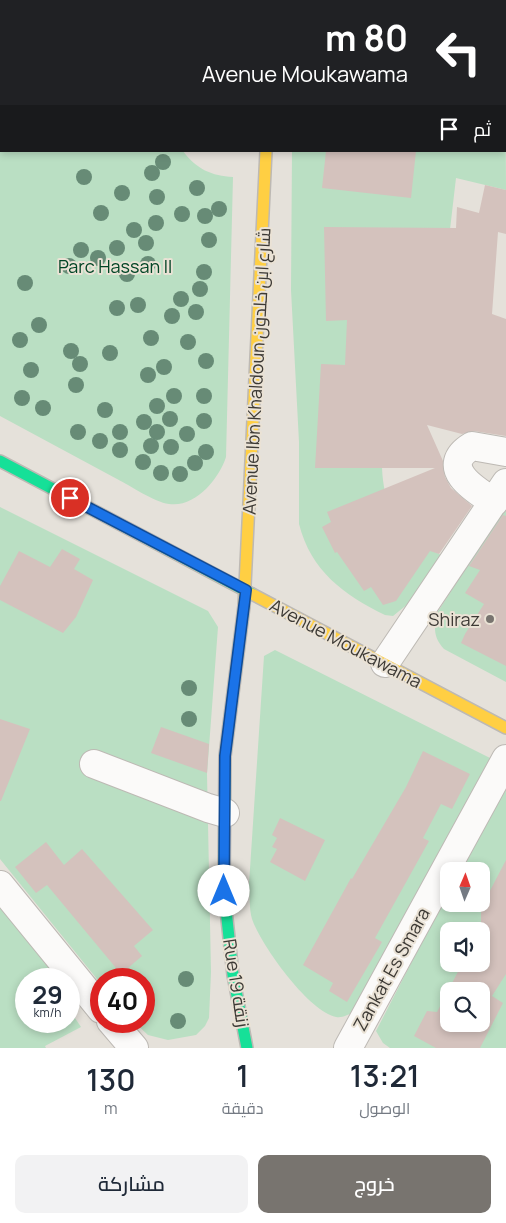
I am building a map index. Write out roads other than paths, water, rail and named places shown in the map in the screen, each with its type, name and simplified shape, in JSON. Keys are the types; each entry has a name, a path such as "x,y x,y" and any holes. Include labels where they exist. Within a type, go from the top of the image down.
{"street":[{"name":"Avenue Ibn Khaldoun شارع ابن خلدون","path":"246,590 266,152"},
{"path":"385,663 500,492 464,482 460,472 459,461 463,452 472,446 506,452"},
{"name":"Avenue Moukawama","path":"0,461 506,728"},
{"name":"Rue 19 زنقة","path":"246,590 225,756 224,891 233,975 247,1048"},
{"name":"Zankat Es Smara","path":"348,1048 506,759"},
{"path":"94,764 225,813"},
{"path":"0,885 90,995"},
{"path":"121,1033 134,1048"}],"place":[{"name":"Shiraz","path":"490,619"}],"park label":[{"name":"Parc Hassan II","path":"115,266"}]}
